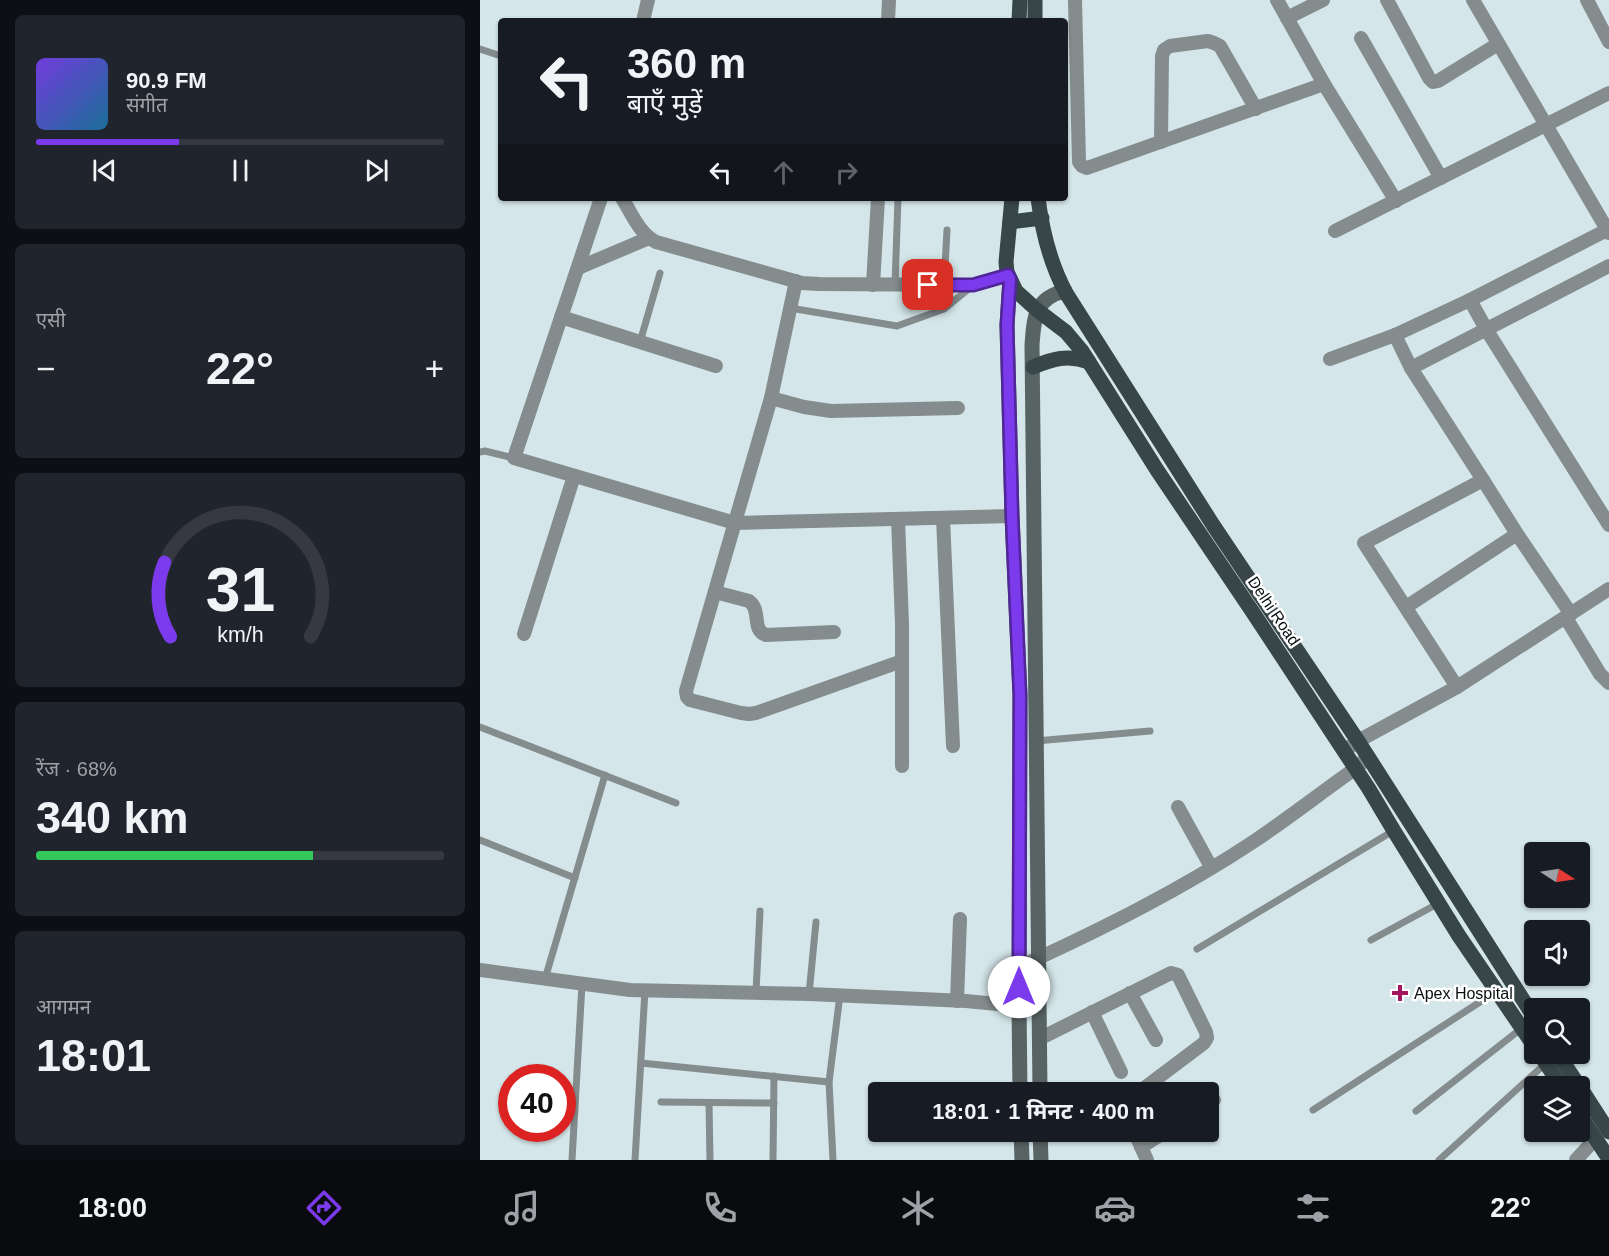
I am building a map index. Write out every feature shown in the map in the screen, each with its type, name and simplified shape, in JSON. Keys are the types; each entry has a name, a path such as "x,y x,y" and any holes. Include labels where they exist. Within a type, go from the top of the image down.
{"main road":[{"path":"1019,18 1020,0"},
{"path":"1035,0 1035,18"},
{"path":"1009,277 1006,262 1012,201"},
{"path":"1039,201 1051,255 1065,291 1213,525 1358,741 1524,1001"},
{"path":"1010,222 1042,218"},
{"name":"Delhi Road","path":"1009,277 1016,291 1066,332 1089,362 1157,470 1356,768 1459,936 1524,1031"},
{"path":"1033,368 1046,361 1067,357 1089,362"},
{"path":"1556,1064 1569,1076"},
{"path":"1590,1110 1602,1136 1609,1160"},
{"path":"1590,1125 1602,1136"}],"street":[{"path":"644,18 648,0"},
{"path":"888,18 889,0"},
{"path":"1075,0 1079,162 1087,168 1324,84"},
{"path":"1277,0 1324,84 1396,201"},
{"path":"1287,18 1323,0"},
{"path":"1387,0 1433,82 1498,44"},
{"path":"1330,359 1395,335 1608,231 1473,0"},
{"path":"1587,0 1609,42"},
{"path":"1361,38 1441,178"},
{"path":"1161,142 1162,56 1164,50 1170,46 1208,41 1220,46 1256,109"},
{"path":"1335,231 1609,93"},
{"path":"601,201 514,458 735,524 1012,516"},
{"path":"624,201 642,232 656,242 796,281 819,284 973,285 1009,277 1007,325 1012,516 1020,695 1020,1082"},
{"path":"873,285 878,201"},
{"path":"578,268 649,238"},
{"path":"1411,368 1609,266"},
{"path":"796,281 771,398 686,691 687,697 690,700 741,713 756,713 902,661"},
{"path":"1040,1082 1034,324 1037,310 1053,295 1065,291"},
{"path":"1470,300 1609,525"},
{"path":"561,317 716,366"},
{"path":"1395,335 1411,368 1484,480 1568,616 1600,674 1609,682"},
{"path":"771,398 804,407 831,411 958,408"},
{"path":"524,634 574,476"},
{"path":"1457,687 1364,543 1484,480"},
{"path":"943,518 953,746"},
{"path":"898,519 902,766"},
{"path":"1406,607 1517,534"},
{"path":"1344,751 1358,741 1457,687 1609,589"},
{"path":"715,592 753,604 756,609 758,629 761,633 834,632"},
{"path":"1019,967 1152,903 1256,840 1368,757"},
{"path":"1178,807 1211,867"},
{"path":"957,1000 960,919"},
{"path":"480,970 630,990 756,992 957,1000 1039,1008"},
{"path":"1040,1039 1171,973 1178,975 1207,1038 1204,1043 1152,1082"},
{"path":"1130,993 1156,1040"},
{"path":"1092,1012 1121,1072"},
{"path":"1576,1160 1602,1136"},
{"path":"1021,1142 1022,1160"},
{"path":"1040,1142 1041,1160"},
{"path":"1144,1154 1155,1142"}],"lane":[{"path":"480,50 498,55"},
{"path":"895,285 898,201"},
{"path":"944,285 946,230"},
{"path":"640,342 660,273"},
{"path":"790,308 897,326 944,309 973,285"},
{"path":"480,452 485,451 514,458"},
{"path":"480,727 676,803"},
{"path":"1036,741 1150,731"},
{"path":"545,979 605,776"},
{"path":"1197,949 1394,831"},
{"path":"480,840 575,878"},
{"path":"1371,940 1439,903"},
{"path":"756,992 760,911"},
{"path":"809,994 816,922"},
{"path":"572,1160 582,984"},
{"path":"635,1160 645,990"},
{"path":"1312,1110 1497,991"},
{"path":"833,1160 829,1082 840,995"},
{"path":"1416,1110 1522,1028"},
{"path":"641,1063 829,1082"},
{"path":"1439,1160 1540,1064"},
{"path":"773,1160 774,1076"},
{"path":"661,1102 774,1103"},
{"path":"709,1103 710,1160"}],"place":[{"name":"Apex Hospital","path":"1400,993"}],"route":[{"path":"928,285 973,285 1008,275 1010,279 1007,325 1020,695 1019,987"}]}
